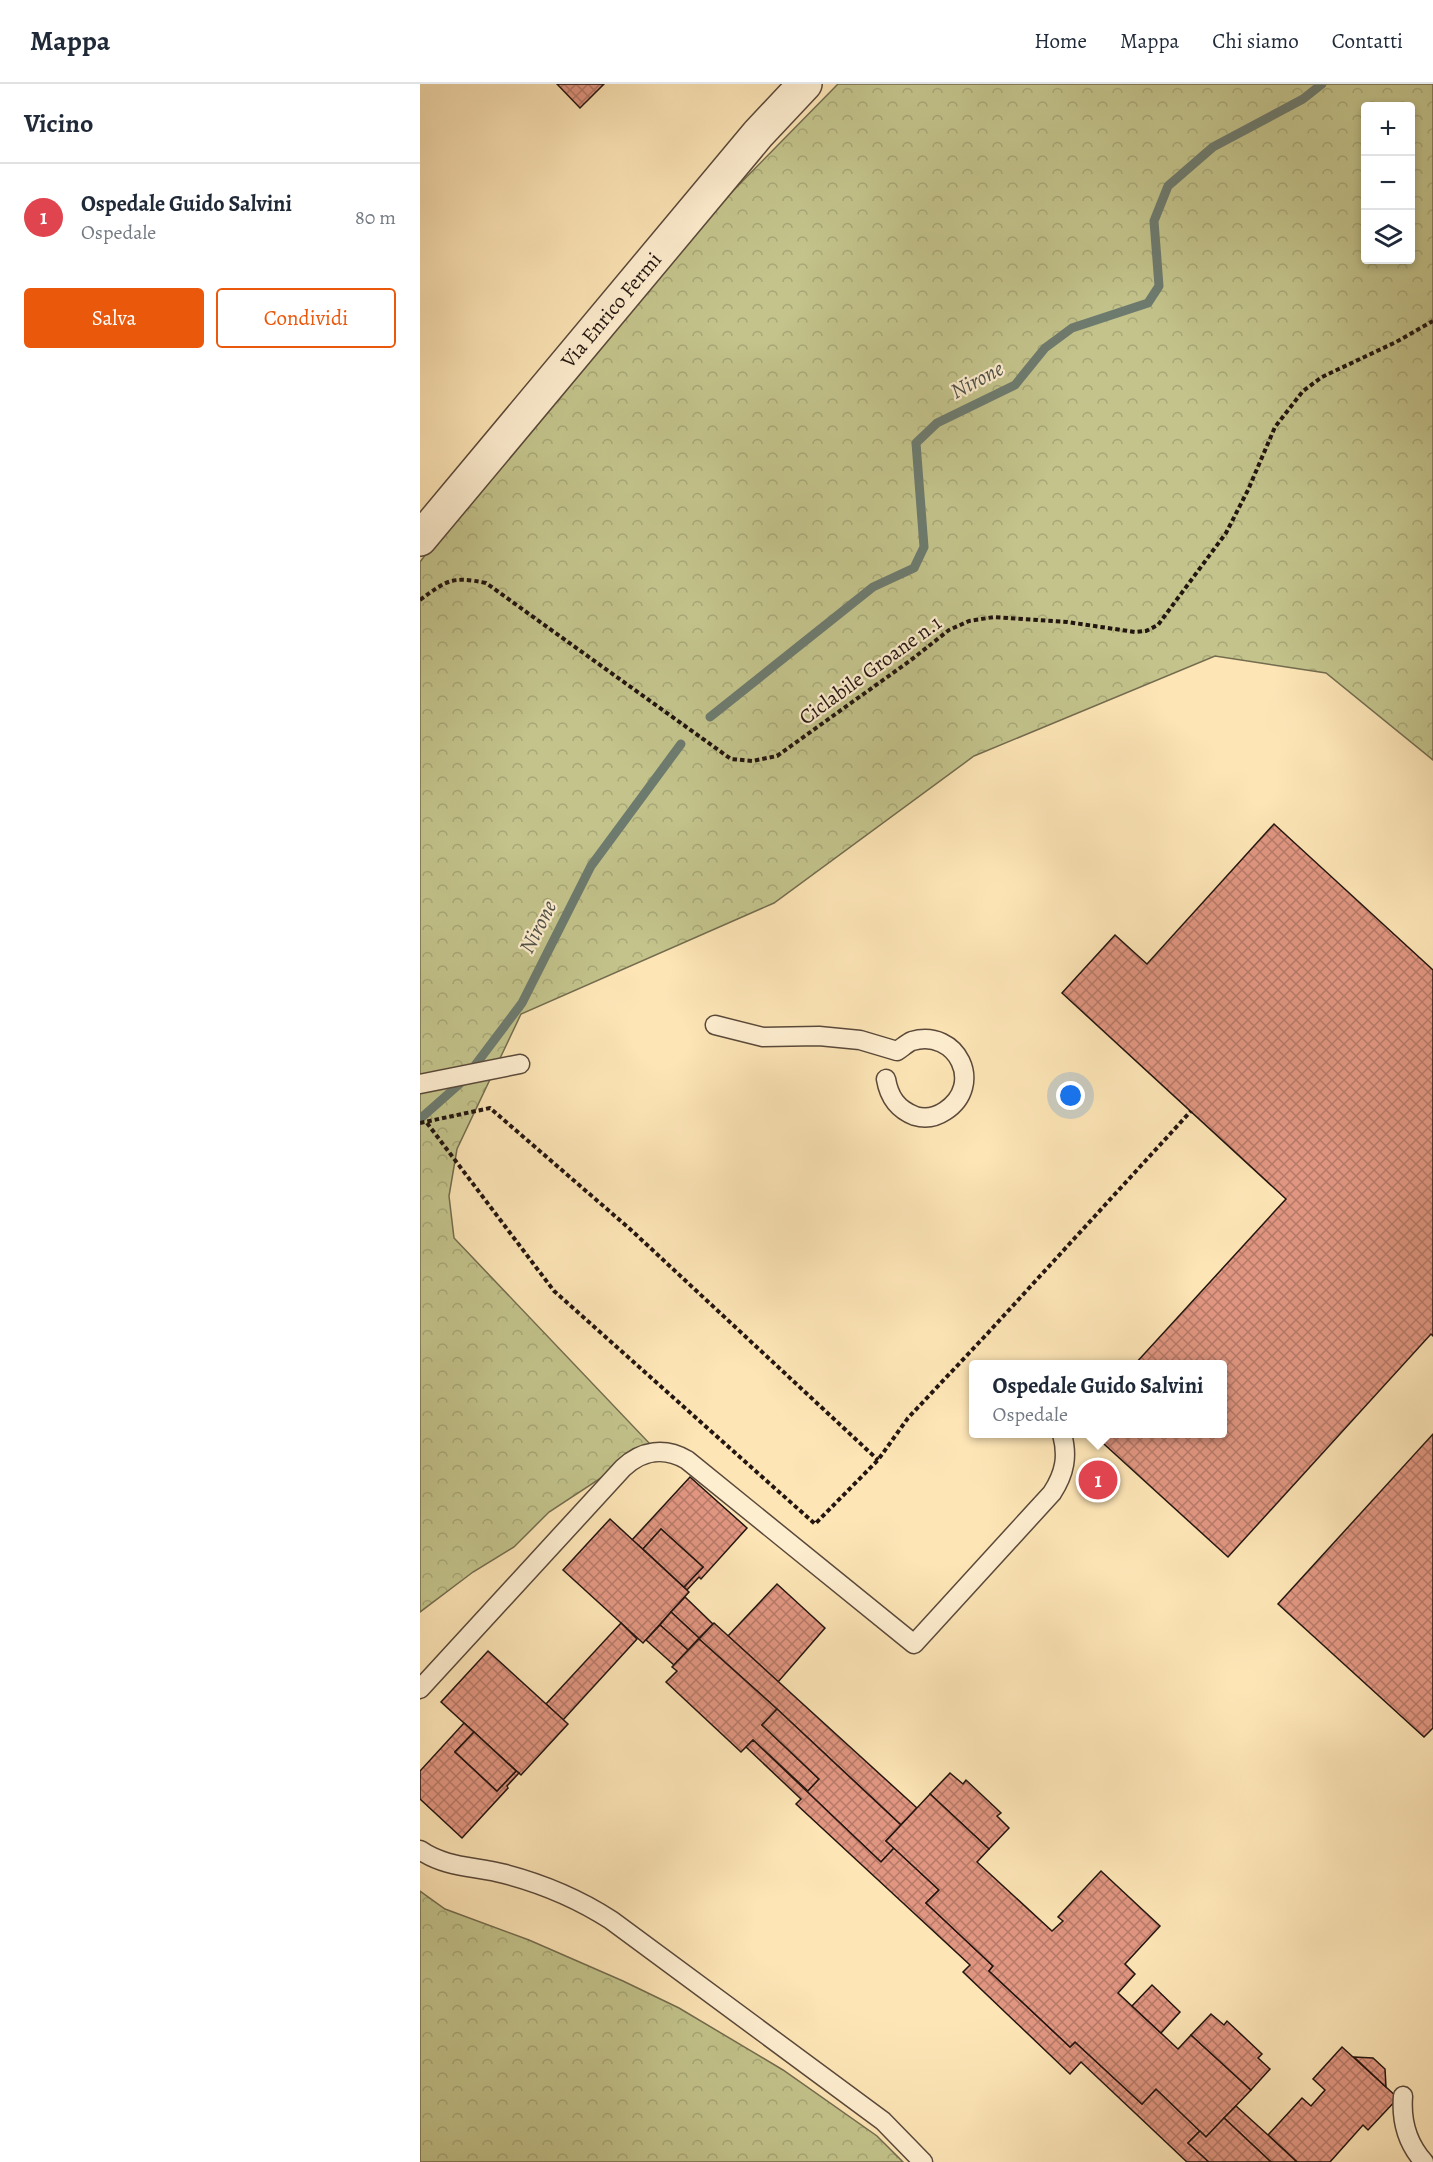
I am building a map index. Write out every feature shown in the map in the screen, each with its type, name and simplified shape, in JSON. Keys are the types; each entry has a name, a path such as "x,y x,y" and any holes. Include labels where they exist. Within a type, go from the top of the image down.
{"street":[{"name":"Via Enrico Fermi","path":"420,539 758,134 805,84"}],"lane":[{"path":"715,1025 763,1037 819,1036 860,1040 897,1051 911,1041 930,1039 948,1046 960,1058 964,1072 964,1085 956,1104 937,1116 921,1118 903,1112 889,1095 886,1079"},
{"path":"420,1084 520,1064"},
{"path":"420,1689 628,1463 653,1452 668,1452 687,1460 914,1644 1052,1493 1064,1469 1066,1451 1063,1438"},
{"path":"420,1850 454,1866 534,1881 566,1894 604,1915 883,2121 923,2162"},
{"path":"1403,2096 1403,2119 1407,2134 1413,2148 1424,2162"}],"path":[{"name":"Ciclabile Groane n.1","path":"420,600 445,582 464,578 486,583 732,759 752,761 777,756 949,630 969,621 993,617 1067,622 1135,632 1146,632 1158,625 1226,533 1248,490 1275,427 1303,391 1322,377 1396,342 1433,321"},
{"path":"420,1123 490,1108 630,1229 878,1460"},
{"path":"427,1123 554,1291 815,1524 878,1460 908,1418 1191,1111"}],"green space":[{"path":"838,84 1433,84 1433,760 1326,673 1215,656 974,756 774,903 521,1014 457,1149 449,1196 454,1238 651,1445 549,1512 514,1547 473,1572 420,1612 420,562 449,523 717,207"},
{"path":"420,1891 445,1909 529,1940 679,2008 783,2070 877,2136 903,2162 420,2162"}],"building":[{"path":"557,84 604,84 580,108"},
{"path":"1274,824 1433,970 1433,1336 1431,1334 1228,1557 1097,1438 1227,1438 1227,1360 1139,1360 1286,1199 1062,993 1115,935 1147,964"},
{"path":"1433,1434 1433,1728 1424,1737 1278,1604"},
{"path":"690,1477 747,1528 701,1579 699,1577 687,1590 684,1587 703,1567 661,1529 643,1549 632,1540"},
{"path":"610,1519 689,1592 643,1643 563,1570"},
{"path":"661,1529 703,1567 684,1587 643,1549"},
{"path":"777,1584 825,1628 778,1682 728,1636"},
{"path":"685,1597 713,1624 699,1638 671,1612"},
{"path":"671,1612 699,1638 688,1650 660,1625"},
{"path":"621,1623 637,1639 563,1720 546,1704"},
{"path":"714,1623 917,1808 901,1825 699,1639"},
{"path":"660,1625 688,1650 674,1665 646,1640"},
{"path":"699,1639 777,1709 762,1725 819,1779 808,1791 753,1740 741,1752 666,1682 677,1671 672,1667"},
{"path":"488,1651 568,1724 521,1775 441,1702"},
{"path":"777,1709 901,1825 886,1841 894,1848 881,1862 807,1792 819,1779 762,1725"},
{"path":"464,1723 474,1732 455,1752 497,1791 516,1771 519,1773 462,1838 420,1799 420,1771"},
{"path":"474,1732 516,1771 497,1791 455,1752"},
{"path":"753,1740 881,1862 894,1848 939,1890 926,1903 993,1966 989,1971 1070,2047 1075,2042 1142,2104 1156,2089 1200,2131 1188,2143 1209,2162 1187,2162 1081,2062 1070,2074 963,1972 970,1965 796,1804 801,1799 746,1747"},
{"path":"950,1773 963,1784 966,1780 1001,1813 997,1816 1009,1828 989,1849 930,1794"},
{"path":"930,1794 989,1849 977,1862 1052,1931 1063,1921 1058,1917 1101,1871 1160,1926 1125,1964 1135,1974 1118,1993 1178,2049 1191,2035 1251,2090 1206,2137 1156,2089 1142,2104 1075,2042 1070,2047 989,1971 993,1966 926,1903 939,1890 886,1841"},
{"path":"1152,1985 1180,2012 1161,2033 1132,2006"},
{"path":"1211,2014 1224,2025 1227,2021 1262,2054 1258,2058 1270,2069 1251,2090 1191,2035"},
{"path":"1342,2047 1398,2098 1368,2130 1363,2125 1330,2162 1297,2162 1268,2135 1302,2098 1311,2106 1325,2090 1313,2079"},
{"path":"1354,2057 1373,2058 1385,2069 1386,2087"},
{"path":"1236,2106 1297,2162 1271,2162 1224,2118"},
{"path":"1224,2118 1271,2162 1209,2162 1188,2143 1200,2131 1206,2137"}],"waterway":[{"name":"Nirone","path":"710,717 873,587 914,568 924,547 916,443 937,423 1015,385 1045,348 1072,328 1148,303 1159,286 1154,221 1168,186 1213,147 1303,99 1322,84"},
{"name":"Nirone","path":"420,1119 464,1080 522,1003 591,866 681,744"}],"place":[{"name":"Ospedale Guido Salvini","path":"1098,1480"}]}
